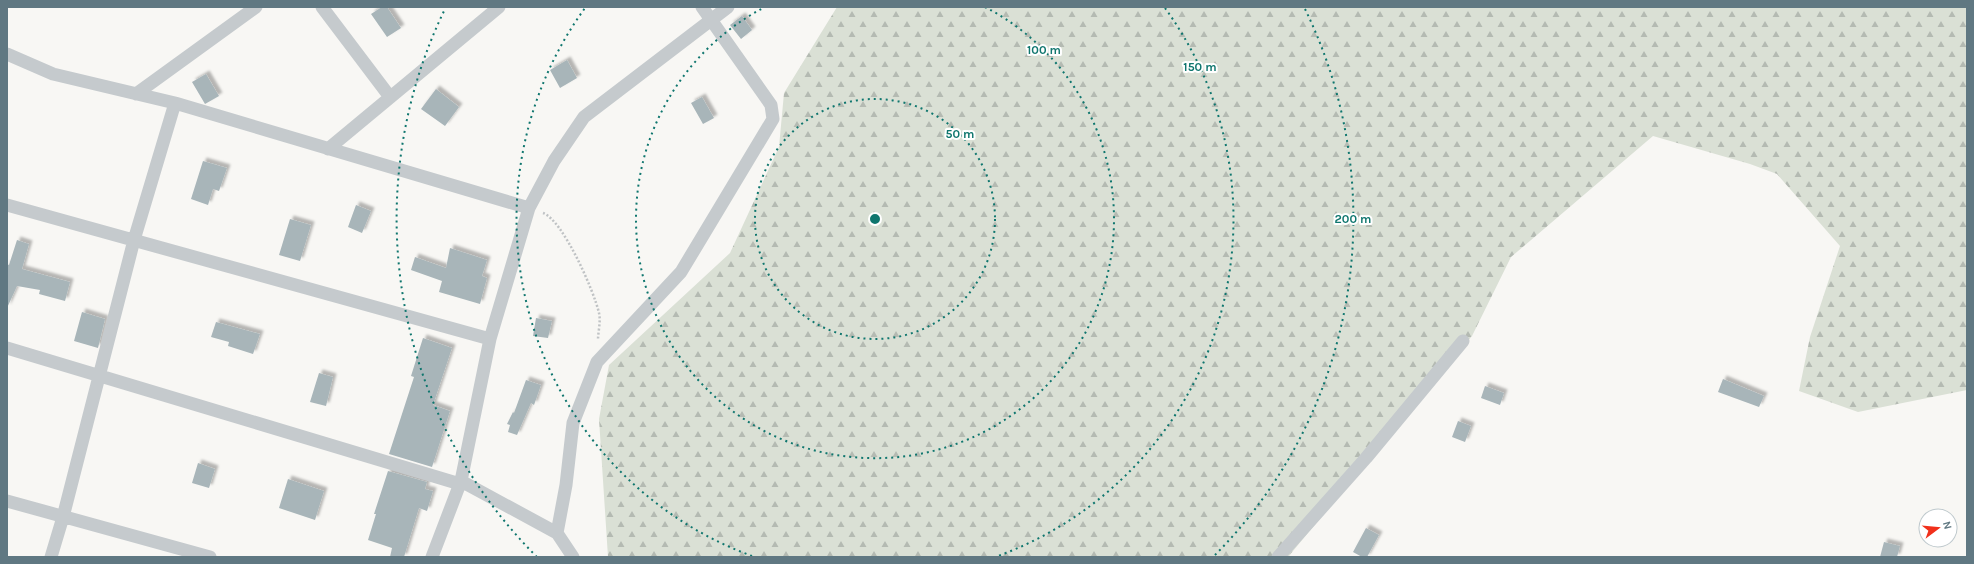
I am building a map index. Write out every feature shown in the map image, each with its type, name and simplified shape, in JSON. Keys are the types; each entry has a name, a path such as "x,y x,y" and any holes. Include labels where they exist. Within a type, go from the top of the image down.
{"street":[{"path":"136,94 256,7"},
{"path":"322,7 390,97"},
{"path":"328,149 499,7"},
{"path":"557,533 566,485 573,423 597,362 681,272 773,119 771,105 702,7"},
{"path":"432,557 461,482 490,339 529,208 554,161 584,118 728,7"},
{"path":"7,54 53,74 175,103 529,208"},
{"path":"51,557 64,517 134,240 175,103"},
{"path":"7,205 490,339"},
{"path":"1278,557 1366,458 1463,341"},
{"path":"7,348 461,482 557,533 573,557"},
{"path":"7,501 210,557"}],"path":[{"path":"529,208 545,214 557,225 587,276 600,315 597,362"}],"green space":[{"path":"837,7 1967,7 1967,390 1858,412 1799,391 1810,337 1840,246 1777,174 1750,164 1653,136 1511,257 1472,336 1288,557 608,557 599,419 609,365 730,253 779,147 784,93"}],"building":[{"path":"382,7 387,7 401,28 387,37 371,14"},
{"path":"742,16 752,30 741,39 730,25"},
{"path":"567,60 577,78 560,88 550,70"},
{"path":"206,74 219,96 205,104 192,82"},
{"path":"436,89 459,107 445,126 421,109"},
{"path":"702,97 714,118 703,124 691,103"},
{"path":"203,161 227,168 219,191 213,189 208,205 191,199"},
{"path":"356,205 371,211 362,233 348,227"},
{"path":"290,219 311,225 300,261 279,255"},
{"path":"17,240 29,244 22,269 70,282 65,301 39,294 40,290 17,286 7,308 7,264 9,265"},
{"path":"450,248 487,260 482,276 487,278 480,304 439,292 442,281 411,270 415,257 446,268"},
{"path":"82,312 105,319 98,348 74,341"},
{"path":"536,318 552,321 548,338 533,336"},
{"path":"216,322 260,334 253,354 228,346 229,342 211,337"},
{"path":"423,338 452,348 433,405 450,411 432,467 389,454 414,377 411,376"},
{"path":"319,373 333,377 326,406 310,402"},
{"path":"1723,379 1764,396 1759,407 1718,392"},
{"path":"526,380 541,385 534,405 531,403 517,435 508,432 510,425 507,424 513,412 514,413"},
{"path":"1485,386 1504,393 1500,405 1481,398"},
{"path":"1458,421 1471,426 1465,442 1452,437"},
{"path":"198,463 215,469 209,488 192,483"},
{"path":"388,471 427,482 425,489 433,491 427,511 419,508 404,557 390,557 392,548 368,540 376,514 374,514"},
{"path":"288,479 324,491 315,520 279,508"},
{"path":"1366,528 1379,535 1367,557 1362,557 1353,552"},
{"path":"1884,542 1900,546 1897,557 1880,557"}]}
